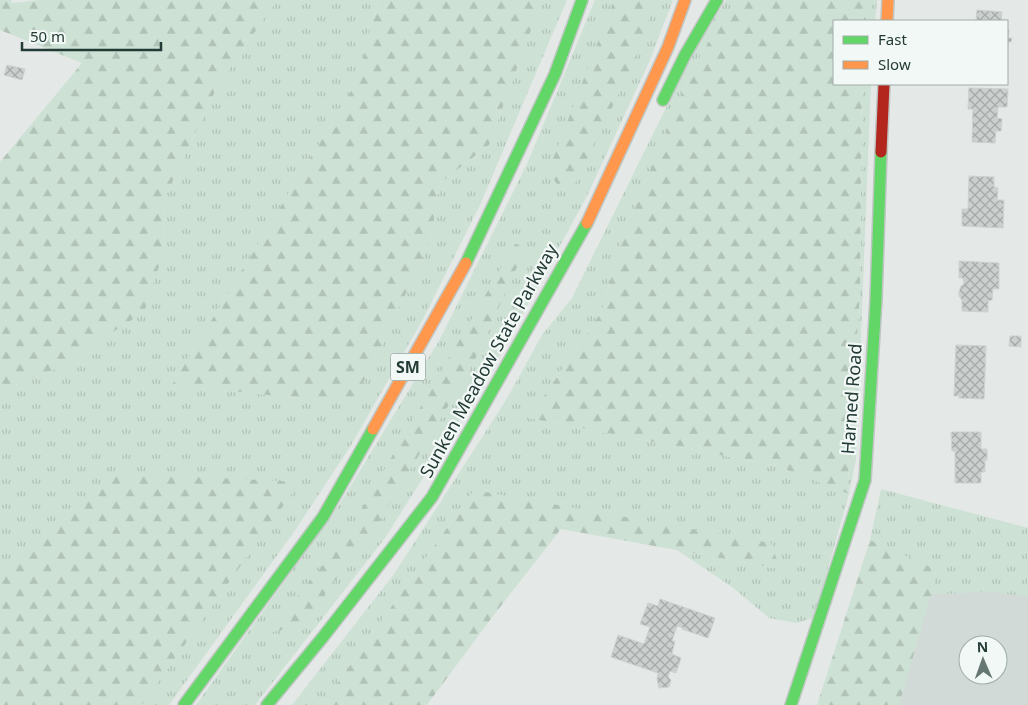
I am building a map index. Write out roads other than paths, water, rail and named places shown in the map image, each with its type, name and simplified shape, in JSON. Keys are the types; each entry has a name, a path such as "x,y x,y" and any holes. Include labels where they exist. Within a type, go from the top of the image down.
{"main road":[{"name":"SM","path":"184,705 323,517 410,363 463,269 555,74 582,0"},
{"name":"Sunken Meadow State Parkway","path":"267,705 323,637 432,497 585,226 668,47 685,0"},
{"path":"658,108 717,0"},
{"path":"887,20 888,0"},
{"name":"Harned Road","path":"791,705 865,480 876,300 884,85"},
{"path":"608,177 634,150"}]}
